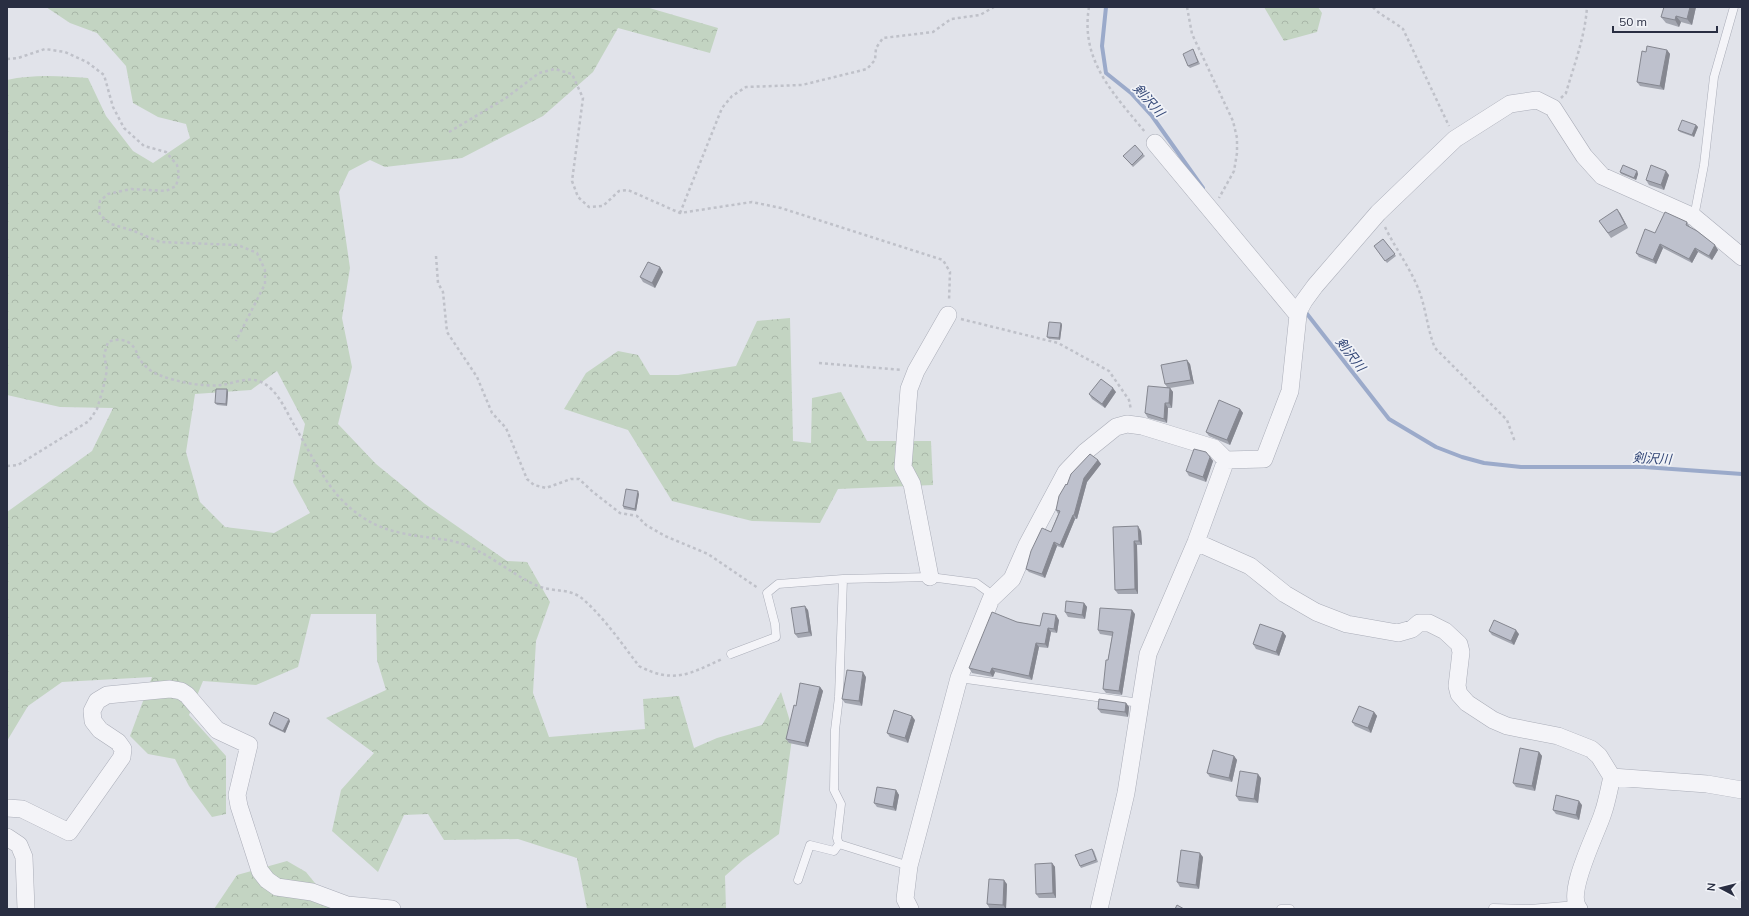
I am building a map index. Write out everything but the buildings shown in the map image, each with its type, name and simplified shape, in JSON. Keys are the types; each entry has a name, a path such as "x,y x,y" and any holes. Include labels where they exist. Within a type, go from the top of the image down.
{"street":[{"path":"910,909 905,899 909,866 959,678 991,599 1012,579 1027,545 1066,472 1085,452 1116,427 1127,424 1214,448 1226,460 1264,459 1290,391 1301,309 1315,286 1378,212 1455,139 1510,104 1537,100 1553,108 1584,156 1602,176 1694,217 1742,257"},
{"path":"1155,143 1215,207 1301,309"},
{"path":"930,577 912,484 903,467 909,389 916,371 948,315"},
{"path":"1099,909 1126,793 1148,654 1196,542 1226,460"},
{"path":"1196,542 1250,566 1285,594 1316,612 1347,624 1398,632 1412,629 1419,623 1429,623 1445,631 1459,644 1461,652 1457,686 1459,694 1467,702 1493,720 1507,726 1558,736 1591,749 1599,756 1612,777 1603,814 1584,859 1575,895 1578,907"},
{"path":"7,808 22,809 69,832 122,757 123,749 118,742 100,730 93,721 92,711 97,701 107,695 170,689 181,691 200,708 217,730 249,745 238,795 238,806 260,871 267,880 278,886 312,892 347,906 392,909"},
{"path":"1612,777 1707,784 1742,790"},
{"path":"7,837 19,845 24,857 26,909"}],"lane":[{"path":"1694,217 1704,166 1714,77 1734,7"},
{"path":"731,654 776,637 775,624 767,594 778,584 844,579 930,577 976,583 987,591 991,599"},
{"path":"839,844 837,838 841,804 834,790 835,730 839,698 844,579"},
{"path":"959,678 1140,703"},
{"path":"839,844 909,866"},
{"path":"798,880 810,845 834,851 839,844"},
{"path":"1493,908 1530,909 1578,907"},
{"path":"1281,909 1290,909"}],"path":[{"path":"680,213 722,108 732,96 746,87 802,85 867,69 875,60 876,48 883,38 933,32 951,20 980,15 994,7"},
{"path":"1089,7 1087,17 1089,39 1092,55 1099,72 1108,87 1155,143"},
{"path":"1187,7 1192,34 1233,121 1237,138 1237,153 1234,171 1215,207"},
{"path":"1373,7 1376,11 1394,21 1403,29 1455,139"},
{"path":"1553,108 1566,93 1586,23 1588,7"},
{"path":"7,59 18,58 45,49 65,52 87,62 104,75 113,108 124,128 144,146 166,152 177,165 179,176 176,186 166,190 131,190 108,194 100,201 100,215 111,224 134,231 160,242 238,245 257,253 265,270 265,284 236,341"},
{"path":"449,132 506,98 539,73 555,69 572,74 583,98 572,181 578,197 589,207 603,206 619,191 628,190 680,213 752,202 782,208 943,260 950,272 948,315 1058,343 1109,371 1129,400 1134,425"},
{"path":"1378,212 1394,246 1409,267 1419,290 1430,336 1435,348 1507,420 1515,442"},
{"path":"436,256 438,283 443,292 447,332 477,377 492,413 506,428 527,479 534,485 546,488 571,479 579,479 620,513 637,516 646,525 665,536 708,554 750,584 767,594"},
{"path":"7,466 18,465 88,421 97,409 103,389 107,370 104,355 108,342 114,340 128,341 134,347 139,358 148,368 158,375 179,381 205,385 221,385 241,381 259,380 270,386 282,403 333,491 347,505 368,521 388,531 454,541 470,547 542,588 574,593 585,601 639,666 651,672 683,676 695,672 731,654"},
{"path":"819,363 916,371"}],"green space":[{"path":"46,7 646,7 718,28 710,53 618,28 593,72 543,116 462,158 385,167 370,160 349,171 339,192 350,268 342,318 352,367 338,424 376,464 425,504 507,561 527,562 550,602 536,641 533,693 549,737 645,729 643,699 679,696 694,748 717,738 762,725 781,692 793,731 779,834 743,860 725,876 726,909 587,909 577,858 518,839 444,840 428,814 404,815 378,872 332,831 341,790 374,753 326,718 386,690 377,660 376,614 311,614 298,667 256,685 203,681 189,715 226,756 226,814 212,817 189,786 175,759 148,754 130,736 152,677 62,682 28,706 7,741 7,512 92,451 113,408 60,407 7,395 7,80 37,76 88,78 106,116 133,151 153,163 190,138 186,124 158,117 133,103 126,66 97,33 70,23","holes":["277,371 305,424 293,482 310,513 274,533 225,527 200,502 186,452 195,394 251,390"]},
{"path":"1264,7 1318,7 1322,13 1317,32 1284,41"},
{"path":"790,318 793,441 811,443 812,398 841,392 867,441 931,441 933,485 838,489 820,523 752,521 672,501 628,430 564,409 586,373 618,351 638,355 650,375 678,375 736,366 757,321"},
{"path":"287,861 306,872 336,909 214,909 237,875"}],"waterway":[{"name":"剣沢川","path":"1106,7 1102,46 1106,73 1131,93 1152,116 1203,188"},
{"name":"剣沢川","path":"1304,310 1389,419 1436,447 1462,457 1484,463 1521,467 1644,467 1742,474"}]}
